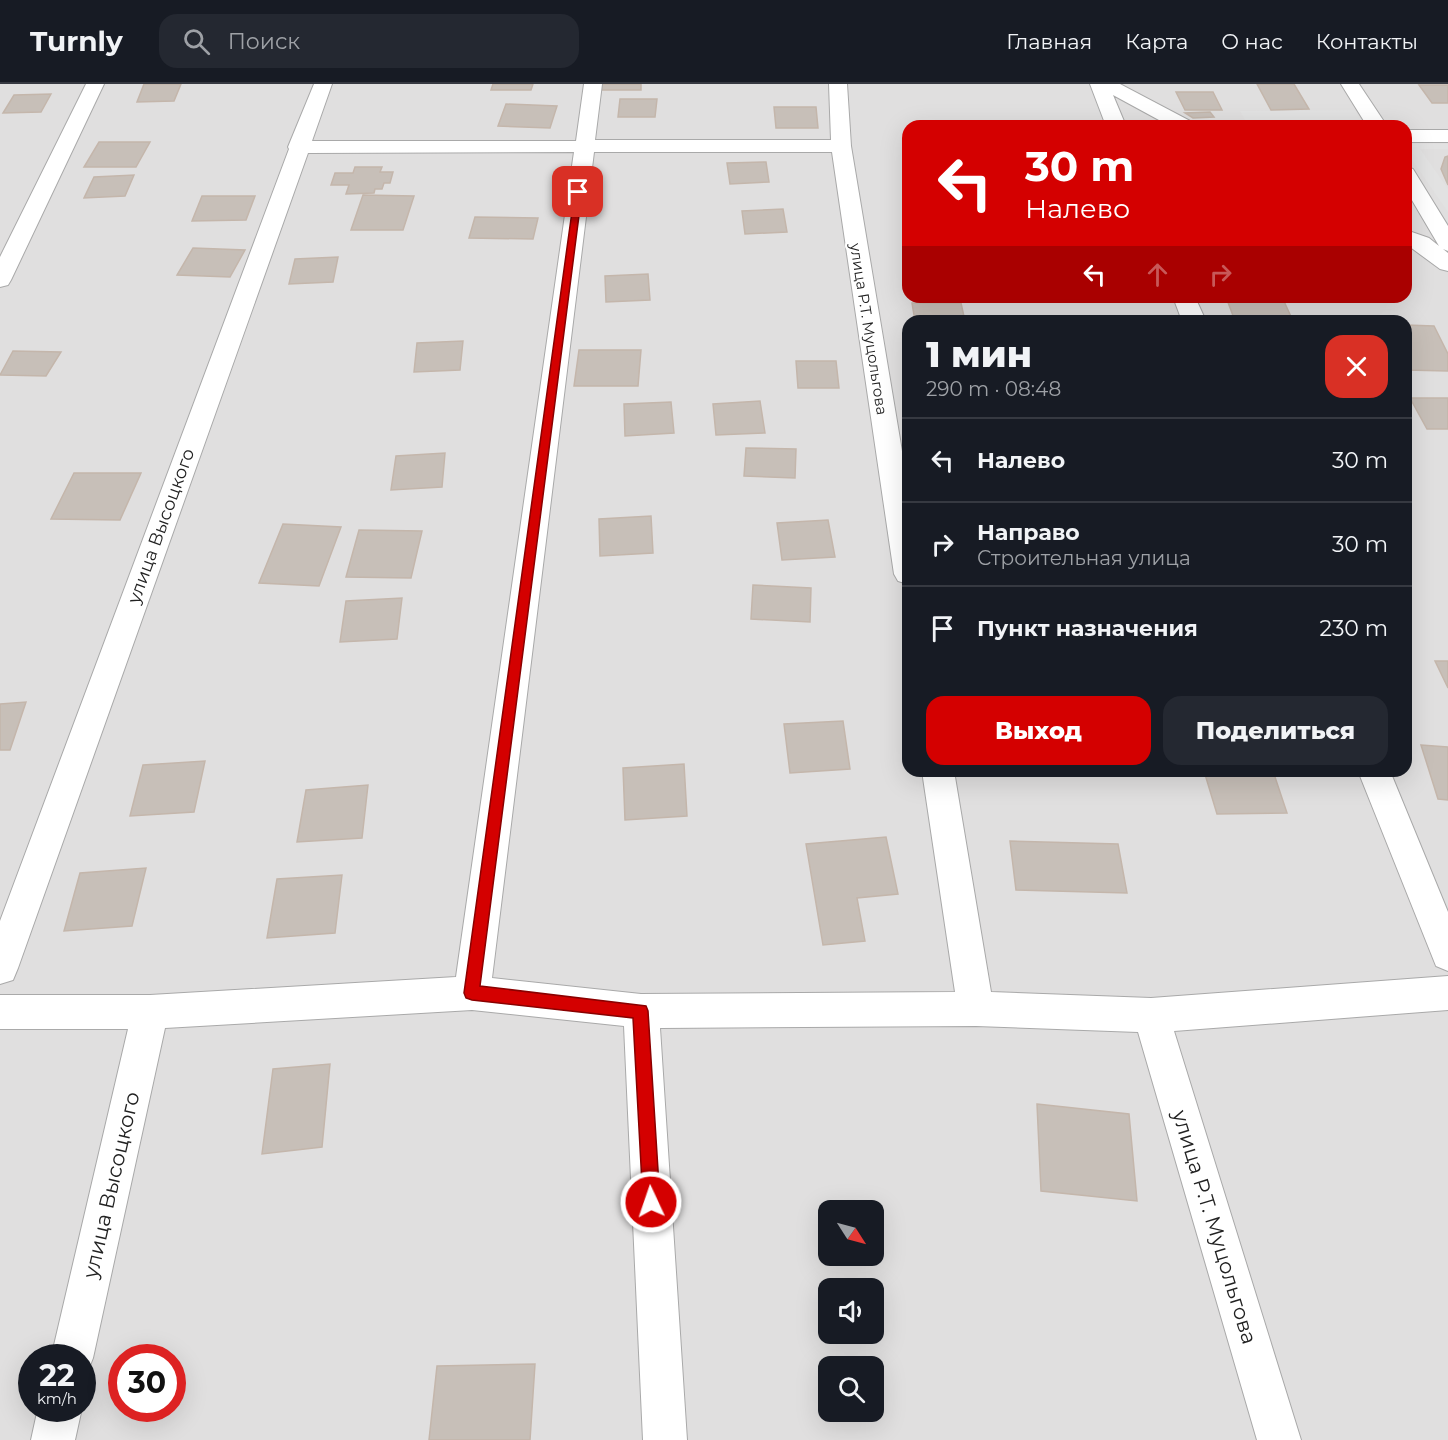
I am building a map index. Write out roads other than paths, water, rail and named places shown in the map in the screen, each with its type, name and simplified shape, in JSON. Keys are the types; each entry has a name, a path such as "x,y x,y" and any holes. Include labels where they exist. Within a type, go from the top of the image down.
{"street":[{"path":"0,280 95,84"},
{"name":"улица Высоцкого","path":"0,968 298,147 323,84"},
{"path":"472,993 593,84"},
{"name":"улица Р.Т. Муцольгова","path":"838,84 841,146 902,536"},
{"path":"1099,84 1114,120"},
{"path":"1106,84 1174,120"},
{"path":"1350,84 1373,120"},
{"path":"1412,136 1448,136"},
{"path":"298,147 841,146"},
{"path":"1412,183 1448,244"},
{"path":"1412,239 1448,264"},
{"path":"939,777 976,1009"},
{"path":"1376,777 1448,956"},
{"path":"0,1012 150,1012 472,993 641,1011 976,1009 1151,1015 1448,993"},
{"path":"641,1011 665,1440"},
{"name":"улица Высоцкого","path":"75,1344 150,1012"},
{"name":"улица Р.Т. Муцольгова","path":"1151,1015 1280,1440"},
{"path":"53,1440 57,1422"}]}
